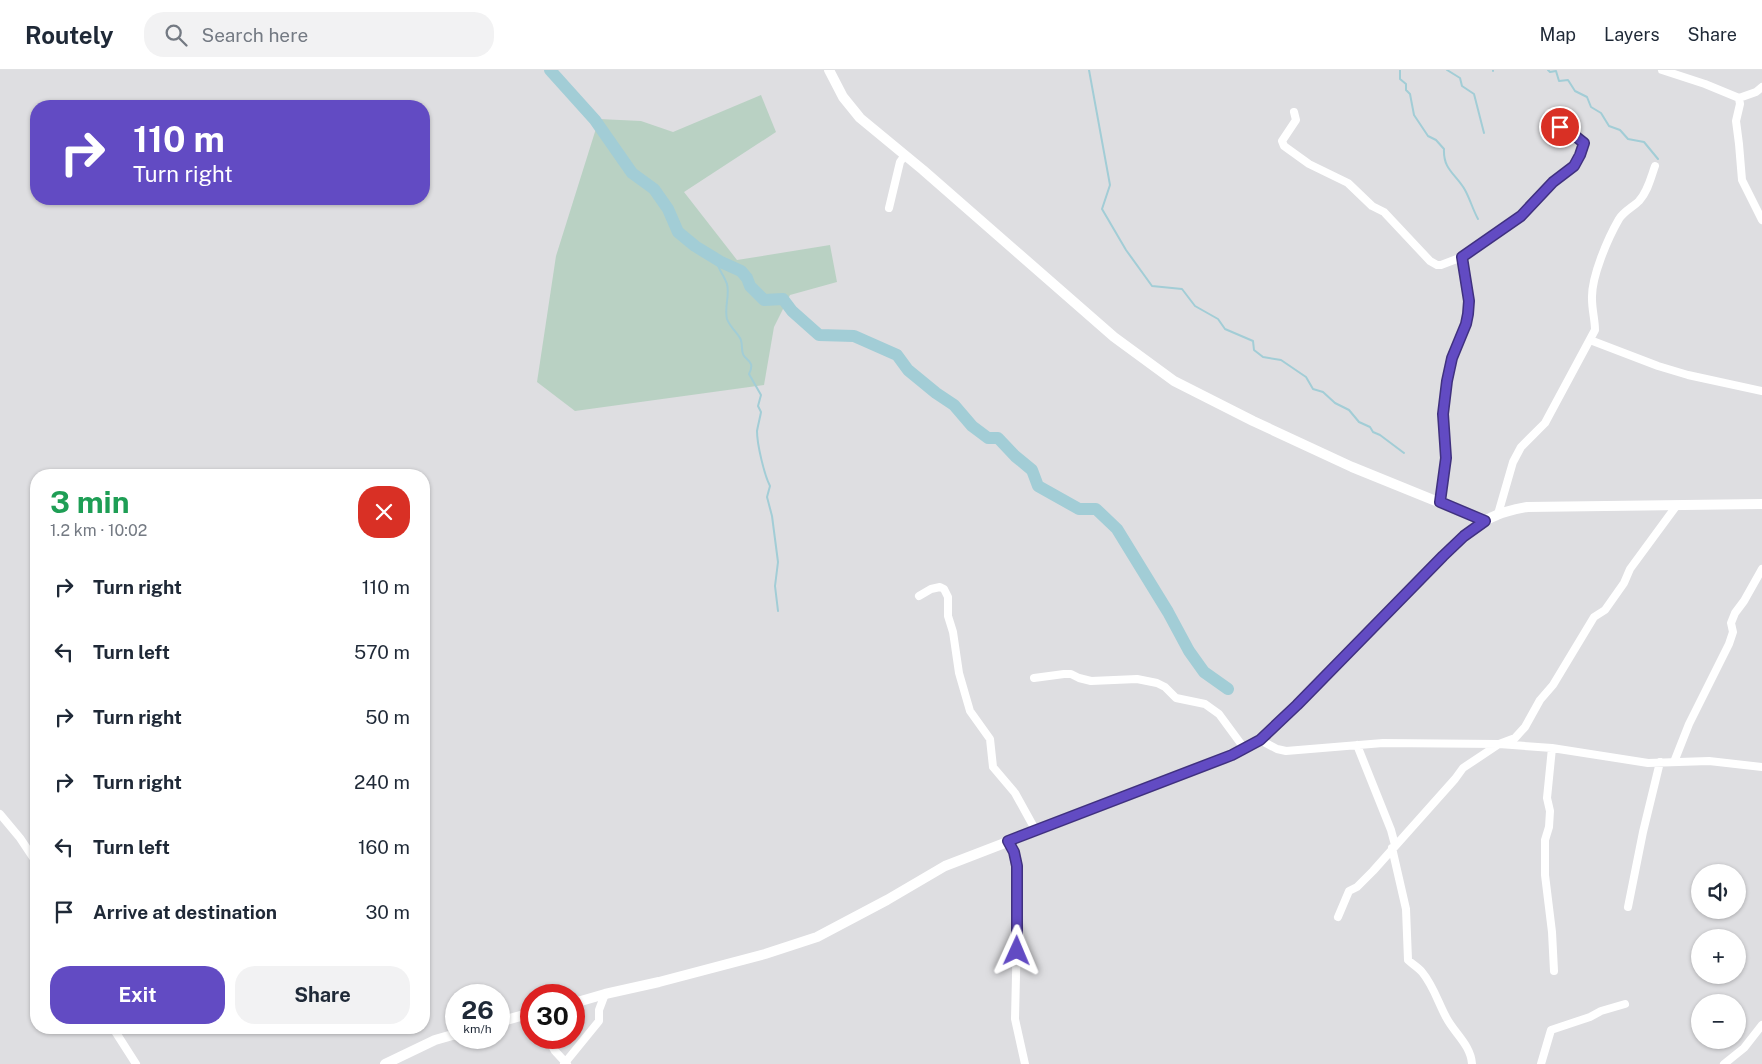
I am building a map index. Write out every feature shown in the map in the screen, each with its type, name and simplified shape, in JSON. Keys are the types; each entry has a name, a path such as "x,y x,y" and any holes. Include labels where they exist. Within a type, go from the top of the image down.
{"street":[{"path":"829,70 843,97 860,118 1114,337 1174,381 1343,463 1485,521"},
{"path":"1662,70 1705,84 1739,98 1756,92 1762,87"},
{"path":"1739,98 1740,104 1736,122 1742,180 1762,220"},
{"path":"1294,112 1296,120 1282,141 1284,146 1309,164 1348,183 1372,206 1384,212 1433,263 1441,265 1462,257 1521,216 1553,182 1574,166 1584,143 1554,122 1549,113"},
{"path":"889,208 900,162 905,155"},
{"path":"1498,514 1513,462 1520,447 1545,423 1590,340 1594,330 1595,315 1592,299 1593,282 1599,263 1620,217 1639,201 1647,188 1655,166"},
{"path":"1440,502 1446,458 1443,414 1447,381 1452,358 1466,324 1468,314 1469,301 1462,257"},
{"path":"1590,340 1658,366 1688,375 1762,390"},
{"path":"1338,917 1350,891 1357,887 1373,871 1463,768 1499,744 1516,738 1525,728 1540,700 1552,686 1594,616 1605,610 1624,583 1630,569 1676,504"},
{"path":"585,1000 756,956 817,937 887,900 945,866 1232,755 1260,740 1464,536 1498,514 1527,507 1762,504"},
{"path":"1674,762 1689,724 1729,644 1735,613 1762,569"},
{"path":"919,596 931,589 940,587 944,589 948,597 948,616 953,632 959,673 970,711 990,740 994,767 1015,793 1036,831"},
{"path":"1034,678 1071,674 1091,681 1137,679 1157,683 1165,687 1176,698 1205,704 1219,714 1244,748"},
{"path":"1260,740 1277,749 1286,751 1382,743 1499,744 1552,748 1648,763 1710,761 1762,767"},
{"path":"1357,745 1391,830 1406,909 1408,960 1422,971 1431,985 1446,1019 1463,1040 1472,1064"},
{"path":"1552,748 1547,798 1550,811 1549,827 1545,840 1545,875 1552,932 1554,971"},
{"path":"1628,907 1643,832 1660,762"},
{"path":"0,814 30,851"},
{"path":"1008,841 1014,852 1017,866 1015,1019 1025,1064"},
{"path":"554,1049 565,1064 599,1021 599,1010 605,994"},
{"path":"1541,1064 1551,1030 1590,1018 1601,1011 1625,1004"},
{"path":"1724,1064 1744,1048 1762,1025"},
{"path":"117,1034 136,1064"},
{"path":"385,1064 445,1037"}],"green space":[{"path":"761,95 776,132 684,192 737,260 830,245 837,282 790,295 774,327 764,385 575,411 537,382 556,256 599,119 641,121 673,132"}],"waterway":[{"path":"550,70 595,120 632,173 654,189 668,209 678,232 695,246 721,262 741,271 747,278 750,286 764,300 783,299 792,311 819,335 854,336 897,355 908,370 954,405 972,426 988,438 998,438 1032,470 1038,486 1079,509 1096,509 1117,529 1168,612 1189,651 1204,672 1228,689"},
{"path":"1089,70 1110,185 1102,209 1126,250 1152,286 1182,289 1195,306 1218,319 1225,329 1253,341 1254,350 1263,357 1281,360 1306,377 1313,389 1323,392 1335,403 1349,410 1359,422 1370,427 1373,432 1404,453"},
{"path":"1400,70 1400,79 1406,84 1406,90 1410,94 1414,115 1428,136 1436,140 1444,149 1444,156 1448,167 1465,190 1478,219"},
{"path":"1447,70 1460,78 1462,86 1474,94 1484,133"},
{"path":"1548,70 1550,72 1556,71 1559,81 1568,80 1575,91 1587,97 1591,107 1601,113 1609,126 1620,130 1628,139 1644,142 1658,159"},
{"path":"716,259 727,284 727,319 741,340 743,354 751,363 749,374 761,395 758,406 761,412 757,437 763,467 770,486 767,497 772,516 778,562 775,586 778,611"}],"route":[{"path":"1017,951 1017,866 1014,852 1008,841 1232,755 1260,740 1297,705 1443,556 1464,536 1485,521 1440,502 1446,458 1443,414 1447,381 1452,358 1466,324 1468,314 1469,301 1462,257 1521,216 1553,182 1574,166 1584,143 1560,127"}]}
